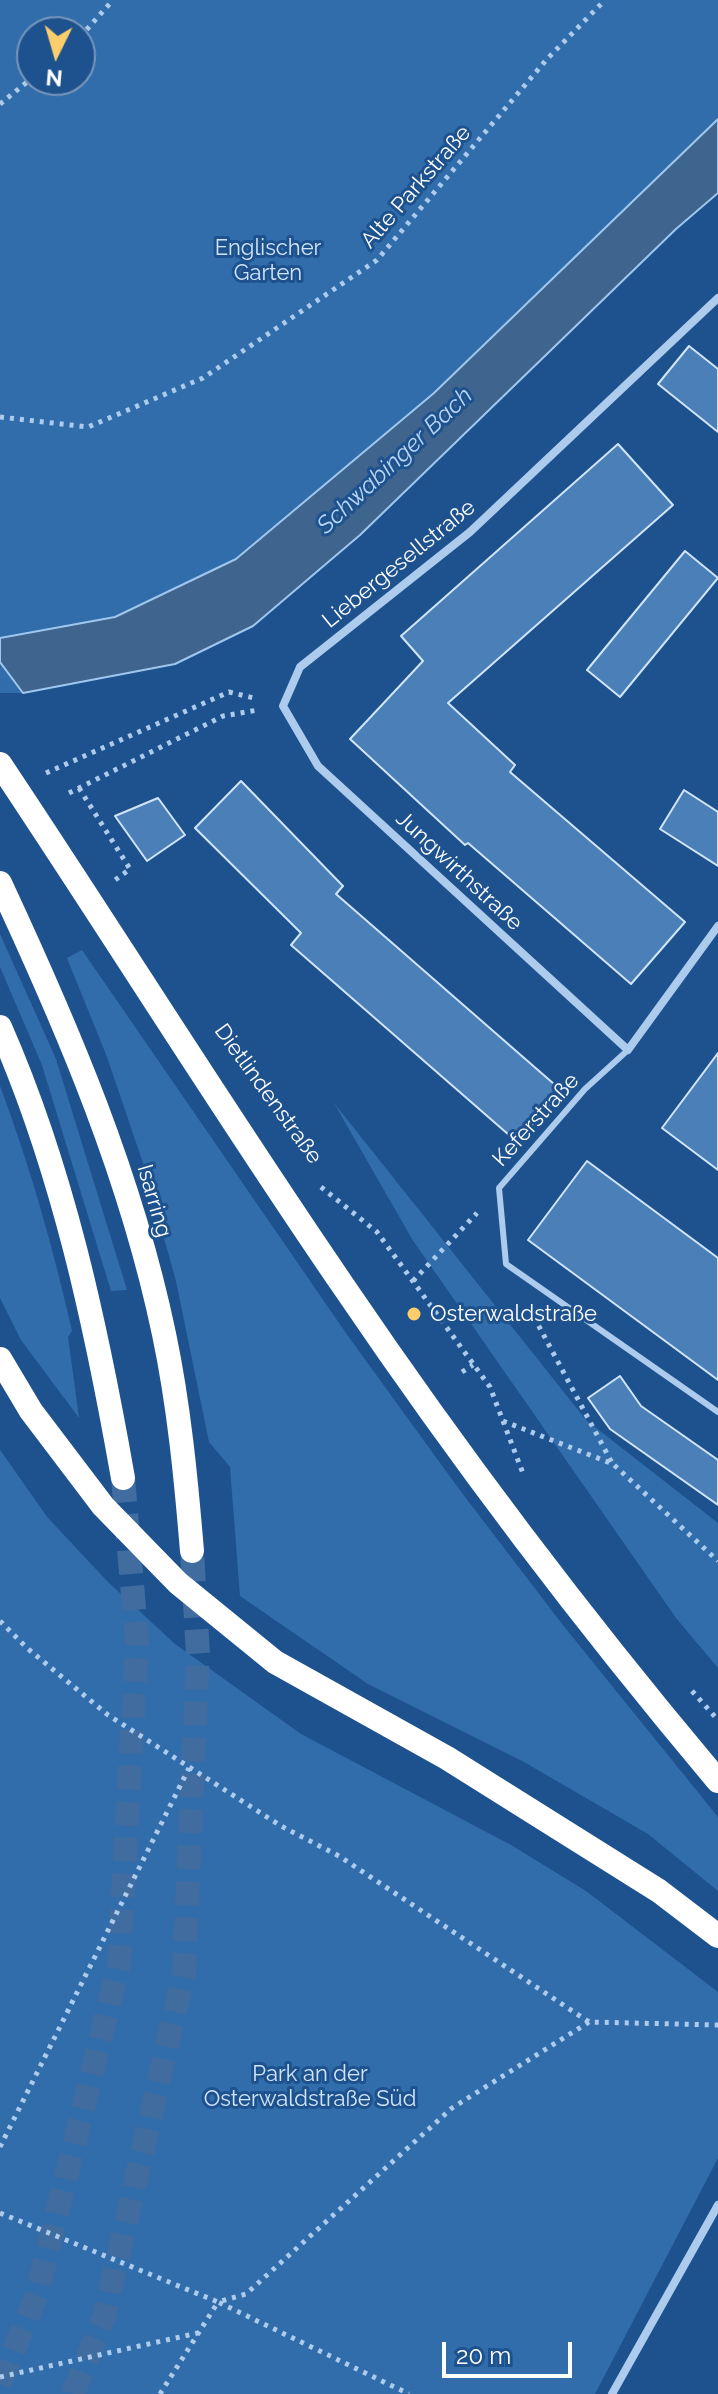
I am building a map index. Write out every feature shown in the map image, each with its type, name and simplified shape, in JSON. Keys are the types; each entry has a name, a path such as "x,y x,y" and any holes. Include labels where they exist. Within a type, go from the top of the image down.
{"highway":[{"path":"0,764 363,1315 537,1555 640,1688 718,1781"},
{"name":"Isarring","path":"0,883 71,1036 121,1176 164,1334 192,1551"},
{"path":"0,1027 57,1184 101,1355 123,1478"},
{"path":"0,1359 31,1411 103,1506 178,1583 275,1662 447,1758 659,1891 718,1936"}],"street":[{"name":"Liebergesellstraße","path":"283,706 300,667 470,532 718,298"},
{"name":"Jungwirthstraße","path":"283,706 318,766 628,1050"},
{"name":"Keferstraße","path":"628,1050 718,926"},
{"path":"612,2394 718,2205"}],"lane":[{"name":"Keferstraße","path":"506,1264 499,1188 585,1089 628,1050"},
{"path":"506,1264 718,1412"}],"path":[{"path":"96,19 113,0"},
{"name":"Alte Parkstraße","path":"0,417 88,427 203,378 377,260 547,59 605,0"},
{"path":"0,104 16,91"},
{"path":"35,778 229,692 283,706"},
{"path":"69,793 223,716 283,706"},
{"path":"79,788 130,869"},
{"name":"Dietlindenstraße","path":"311,1179 377,1232 490,1387 528,1487"},
{"path":"413,1281 436,1260 499,1188"},
{"path":"375,1249 384,1243"},
{"path":"506,1264 613,1464 718,1561"},
{"path":"462,1372 473,1365"},
{"path":"503,1421 613,1464"},
{"path":"0,1621 27,1648 108,1715 281,1826 339,1856 589,2022 718,2025"},
{"path":"690,1688 718,1720"},
{"path":"0,2147 189,1768"},
{"path":"160,2394 218,2302 246,2294 452,2108 589,2022"},
{"path":"0,2213 218,2302 394,2391 409,2394"},
{"path":"0,2377 198,2333"}],"green space":[{"name":"Englischer Garten","path":"0,0 718,0 718,193 676,229 360,535 253,626 175,664 23,693 0,693"},
{"path":"0,934 56,1059 127,1290 111,1291 42,1065 0,967"},
{"path":"82,950 348,1336 459,1489 562,1624 718,1817 718,1891 648,1834 524,1762 368,1684 240,1596 230,1467 209,1442 176,1281 143,1163 107,1057 67,958"},
{"path":"0,1086 31,1177 65,1300 72,1331 68,1337 79,1418 21,1340 0,1298"},
{"path":"334,1103 586,1420 718,1523 718,1668 676,1618 412,1239"},
{"name":"Park an der Osterwaldstraße Süd","path":"0,1450 48,1518 108,1582 175,1644 301,1734 511,1845 586,1891 718,1992 718,2158 595,2394 0,2394"}],"water":[{"name":"Schwabinger Bach","path":"718,119 718,193 676,229 360,535 253,626 175,664 23,693 0,662 0,638 115,617 236,559 434,393"}],"building":[{"path":"689,346 718,369 718,432 658,384"},
{"path":"618,444 673,505 448,703 515,765 510,772 685,922 631,984 468,843 465,845 350,739 423,661 401,636"},
{"path":"685,551 718,578 620,697 587,670"},
{"path":"241,781 343,886 336,894 562,1091 517,1142 291,945 301,933 195,828"},
{"path":"684,790 718,812 718,866 660,829"},
{"path":"158,798 185,835 147,861 115,816"},
{"path":"718,1053 718,1170 662,1128"},
{"path":"587,1161 718,1258 718,1380 528,1240"},
{"path":"620,1376 641,1406 718,1460 718,1505 610,1429 588,1398"}],"tunnel":[{"path":"0,2384 37,2294 119,1964 137,1643 123,1478"},
{"path":"73,2394 104,2317 184,1973 198,1655 192,1551"}],"place":[{"name":"Osterwaldstraße","path":"414,1314"}]}
